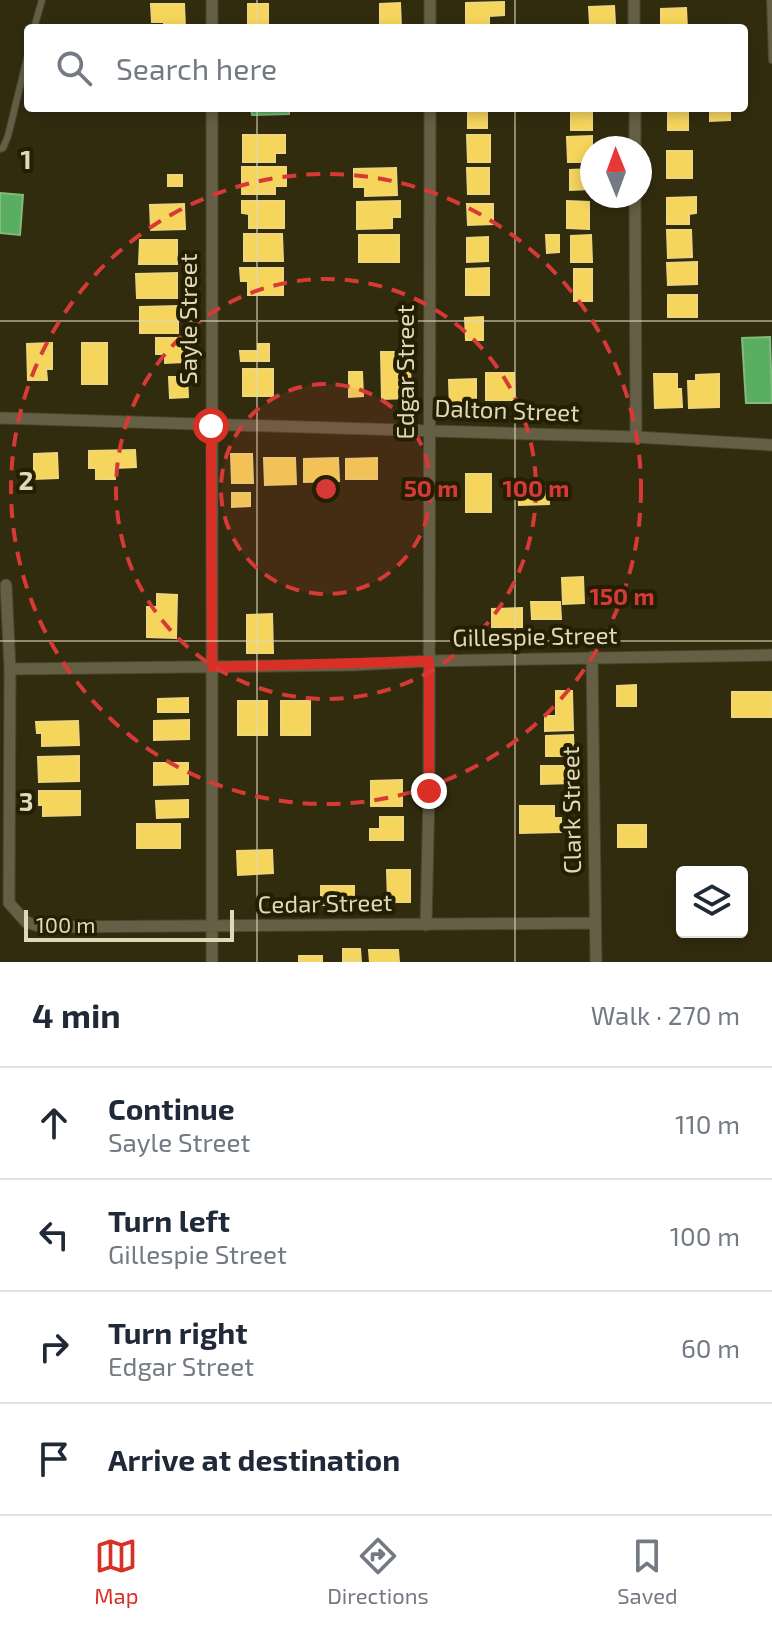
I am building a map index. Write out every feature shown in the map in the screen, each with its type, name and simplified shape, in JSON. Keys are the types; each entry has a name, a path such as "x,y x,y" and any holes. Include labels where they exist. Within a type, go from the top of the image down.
{"street":[{"path":"212,0 212,24"},
{"path":"430,0 430,24"},
{"path":"634,0 634,24"},
{"name":"Sayle Street","path":"212,112 212,962"},
{"name":"Edgar Street","path":"426,925 430,112"},
{"path":"635,112 635,136"},
{"path":"635,208 636,437"},
{"name":"Dalton Street","path":"0,418 636,437 772,445"},
{"path":"6,585 10,669"},
{"name":"Gillespie Street","path":"10,669 772,655"},
{"name":"Clark Street","path":"592,657 596,962"},
{"name":"Cedar Street","path":"10,669 9,903 26,922 42,927 595,923"}],"lane":[{"path":"35,24 42,0"},
{"path":"770,0 772,60"},
{"path":"0,149 8,136 24,70"}],"building: Homes":[{"path":"504,2 504,15 489,16 489,24 466,24 466,3"},
{"path":"400,3 401,24 380,24 380,4"},
{"path":"151,4 184,4 185,24 152,22"},
{"path":"248,4 268,4 268,24 248,24"},
{"path":"614,6 615,23 590,24 589,7"},
{"path":"686,8 687,24 661,24 661,9"},
{"path":"468,112 487,112 487,128 468,128"},
{"path":"571,112 592,112 592,130 571,130"},
{"path":"668,112 688,112 688,130 668,130"},
{"path":"710,112 730,112 730,120 710,121"},
{"path":"243,135 285,135 285,153 275,153 275,162 243,162"},
{"path":"467,135 490,135 490,162 468,162"},
{"path":"580,136 580,162 568,162 567,137"},
{"path":"667,151 692,151 692,178 667,178"},
{"path":"242,167 286,167 286,186 275,186 275,194 242,194"},
{"path":"396,168 397,195 365,196 365,187 354,187 354,169"},
{"path":"467,168 489,168 489,194 468,194"},
{"path":"570,170 580,170 580,190 570,190"},
{"path":"168,175 182,175 182,186 168,186"},
{"path":"696,197 696,213 689,214 689,224 667,224 667,198"},
{"path":"242,201 284,201 284,228 249,228 249,214 242,213"},
{"path":"400,201 400,217 392,217 392,228 357,229 357,202"},
{"path":"567,201 580,202 580,208 589,208 589,229 567,228"},
{"path":"184,204 185,229 151,230 150,205"},
{"path":"467,204 493,204 493,224 468,225"},
{"path":"667,230 691,230 692,257 668,258"},
{"path":"244,234 282,234 283,261 244,261"},
{"path":"359,235 399,235 399,262 359,262"},
{"path":"546,235 559,235 559,252 547,253"},
{"path":"591,235 592,262 571,262 571,236"},
{"path":"488,237 488,261 467,262 467,238"},
{"path":"140,240 177,240 177,264 139,264"},
{"path":"697,262 697,284 668,285 667,263"},
{"path":"240,268 283,268 283,295 248,295 248,281 241,281"},
{"path":"489,268 489,295 466,295 466,269"},
{"path":"574,269 592,269 592,301 574,301"},
{"path":"177,273 177,298 137,298 136,274"},
{"path":"668,295 697,295 697,317 668,317"},
{"path":"178,306 178,333 140,333 140,307"},
{"path":"483,317 483,340 466,340 465,318"},
{"path":"156,338 184,338 184,362 165,363 165,354 156,354"},
{"path":"52,343 52,369 46,369 47,380 28,380 27,344"},
{"path":"82,343 107,343 107,384 82,384"},
{"path":"258,344 269,344 269,361 241,361 240,351 258,351"},
{"path":"381,352 397,352 397,366 410,366 411,398 382,399"},
{"path":"243,369 273,369 273,396 243,396"},
{"path":"349,372 362,372 363,396 349,397"},
{"path":"486,373 514,373 515,400 486,400"},
{"path":"654,374 677,374 682,407 655,408"},
{"path":"719,374 719,407 689,408 688,381 696,381 696,375"},
{"path":"169,377 187,377 188,397 170,398"},
{"path":"476,379 476,409 450,409 449,380"},
{"path":"135,450 136,467 114,468 115,479 96,479 96,468 89,468 89,451"},
{"path":"57,453 58,478 34,479 34,454"},
{"path":"231,454 252,454 253,483 232,483"},
{"path":"264,458 295,458 296,484 265,485"},
{"path":"338,458 339,481 304,482 304,459"},
{"path":"377,458 377,479 346,479 346,459"},
{"path":"466,474 491,474 491,512 466,512"},
{"path":"518,485 549,486 549,504 519,505"},
{"path":"232,493 250,493 250,506 232,507"},
{"path":"583,577 584,603 563,604 562,578"},
{"path":"157,594 177,595 176,638 147,637 147,607 157,607"},
{"path":"531,602 560,602 561,619 532,619"},
{"path":"522,608 522,627 492,627 492,609"},
{"path":"272,614 273,653 247,653 247,615"},
{"path":"636,685 636,706 617,706 617,686"},
{"path":"556,691 572,691 573,730 545,731 545,716 556,716"},
{"path":"732,692 772,692 772,717 732,717"},
{"path":"188,698 188,712 158,712 158,699"},
{"path":"238,701 267,701 267,735 238,735"},
{"path":"281,701 310,701 310,735 281,735"},
{"path":"189,720 189,739 154,740 154,721"},
{"path":"78,721 79,745 42,746 42,733 37,733 36,722"},
{"path":"573,735 574,756 546,756 546,736"},
{"path":"79,756 79,781 39,782 38,757"},
{"path":"154,763 188,763 188,784 154,785"},
{"path":"541,766 573,766 573,783 541,784"},
{"path":"402,780 402,806 371,806 371,781"},
{"path":"39,791 80,791 80,815 43,816"},
{"path":"188,800 188,817 157,818 156,801"},
{"path":"520,806 554,806 554,818 561,818 561,832 520,833"},
{"path":"380,817 403,817 403,840 370,840 370,829 380,829"},
{"path":"137,824 180,824 180,848 137,848"},
{"path":"618,825 646,825 646,847 618,847"},
{"path":"272,850 273,873 238,875 237,851"},
{"path":"387,870 410,870 410,902 388,902"},
{"path":"321,886 354,886 354,905 321,905"},
{"path":"343,949 360,949 361,962 343,962"},
{"path":"369,950 398,950 399,962 370,962"},
{"path":"299,956 322,956 322,962 299,962"}],"building: Public":[{"path":"252,112 289,112 289,114 252,115"},
{"path":"0,193 23,195 20,235 0,233"},
{"path":"770,337 772,403 746,403 742,338"}],"route":[{"path":"211,426 212,667 429,661 429,791"}]}
